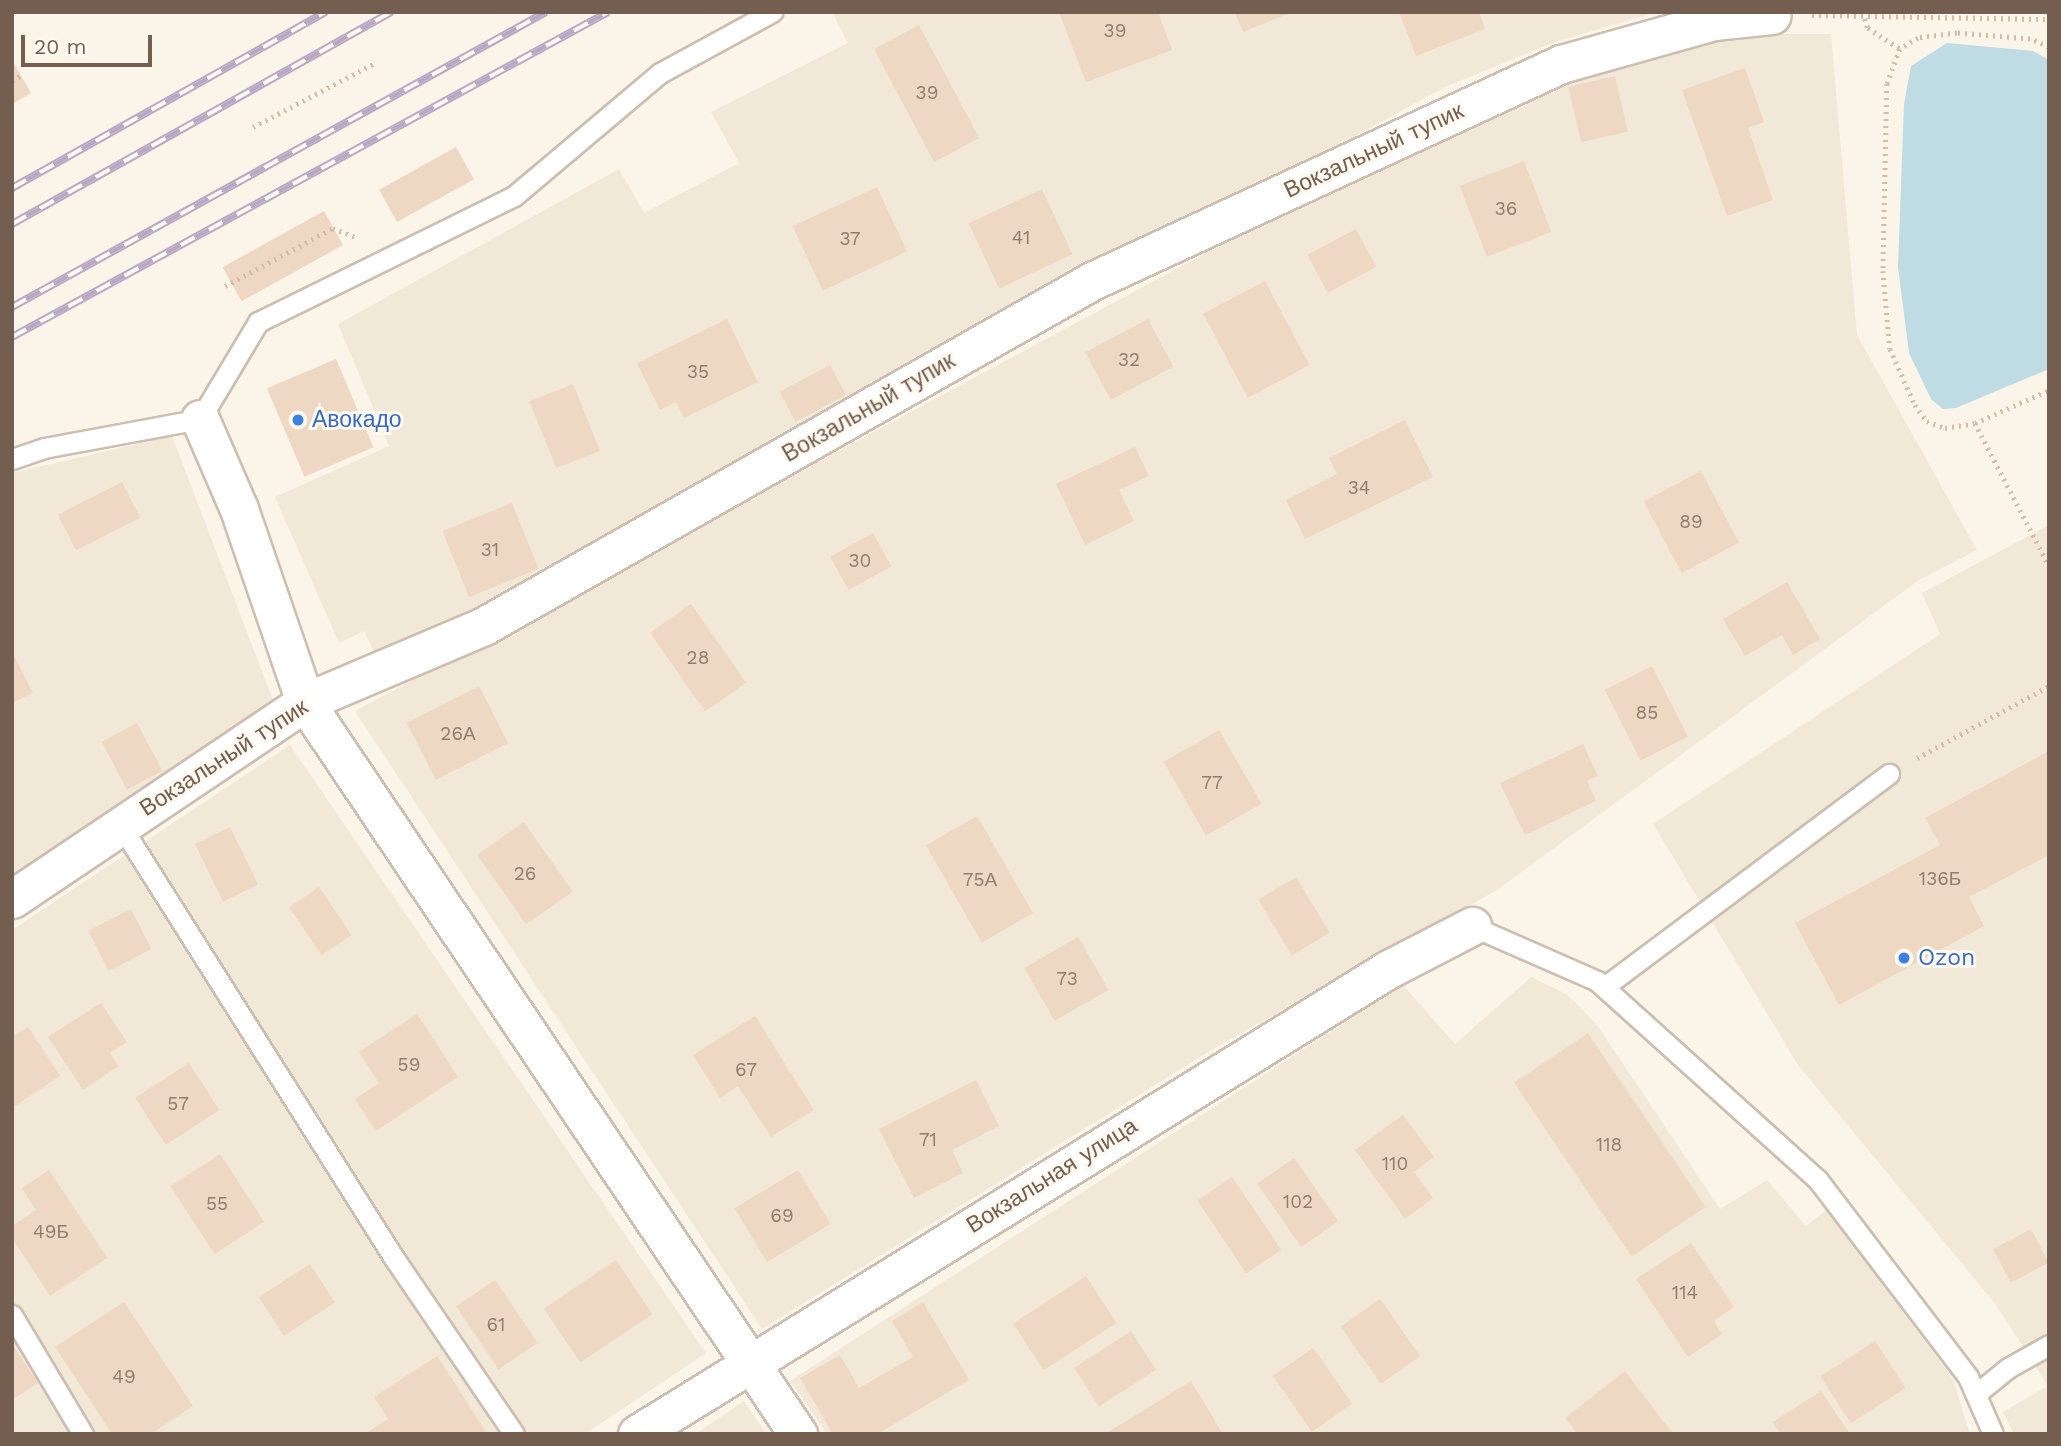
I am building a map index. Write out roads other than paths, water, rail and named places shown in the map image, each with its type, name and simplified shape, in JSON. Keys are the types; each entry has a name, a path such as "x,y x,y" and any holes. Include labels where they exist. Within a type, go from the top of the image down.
{"street":[{"name":"Вокзальный тупик","path":"12,899 305,702 485,626 1092,281 1561,64 1714,21 1772,15"},
{"path":"200,419 239,509 305,702 798,1434"},
{"name":"Вокзальная улица","path":"637,1434 749,1362 1387,970 1472,926"}],"lane":[{"path":"12,459 44,449 200,419 258,321 514,196 660,73 772,12"},
{"path":"1604,987 1889,774"},
{"path":"121,826 394,1258 514,1434"},
{"path":"1472,926 1604,987 1818,1180 1968,1377 1993,1434"},
{"path":"12,1315 83,1434"},
{"path":"1976,1394 2008,1368 2049,1345"}],"water":[{"path":"1947,43 2033,51 2049,60 2049,369 1956,408 1943,409 1931,399 1909,353 1898,267 1904,104 1911,66"}],"railway":[{"path":"12,188 326,12"},
{"path":"12,224 392,12"},
{"path":"12,307 546,12"},
{"path":"12,337 608,12"}],"place":[{"name":"Авокадо","path":"298,420"},
{"name":"Ozon","path":"1904,958"}]}
